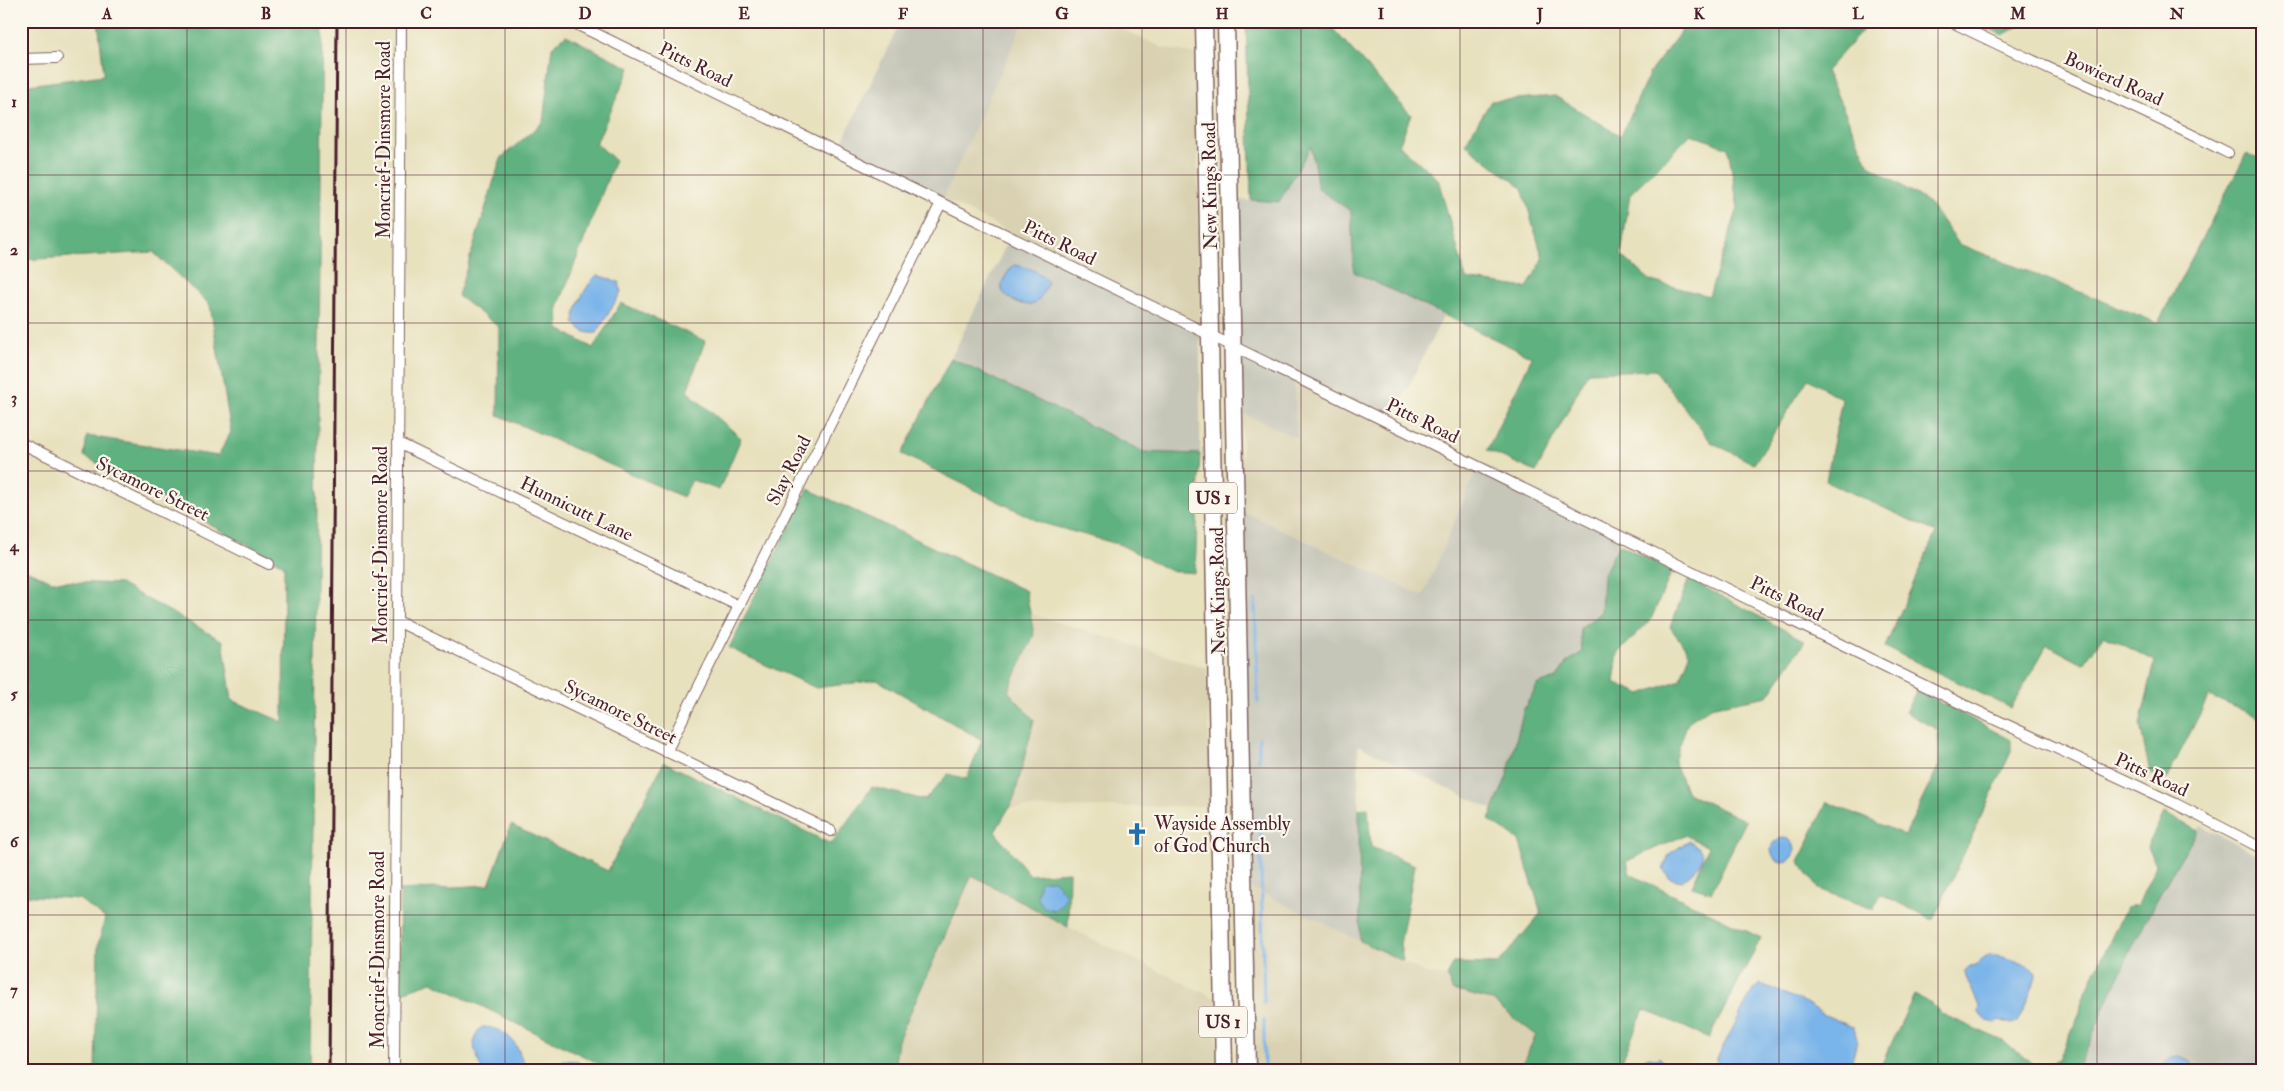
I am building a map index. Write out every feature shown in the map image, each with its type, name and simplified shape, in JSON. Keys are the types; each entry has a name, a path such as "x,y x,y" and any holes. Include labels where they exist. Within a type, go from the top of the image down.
{"highway":[{"name":"New Kings Road","path":"1204,21 1210,336 1247,1070"},
{"name":"New Kings Road","path":"1224,1070 1233,347 1226,21"}],"street":[{"name":"Moncrief-Dinsmore Road","path":"394,1070 401,21"},
{"name":"Pitts Road","path":"570,21 1962,704 2176,804 2263,849"},
{"name":"Bowierd Road","path":"1950,21 1983,38 2121,100 2228,153"},
{"path":"21,59 57,58"},
{"name":"Slay Road","path":"666,752 941,203"},
{"name":"Sycamore Street","path":"21,443 270,564"},
{"name":"Hunnicutt Lane","path":"398,443 739,606"},
{"name":"Sycamore Street","path":"397,621 831,831"}],"shaded area":[{"path":"901,21 1024,21 943,199 839,148"},
{"path":"1024,21 1105,21 1163,48 1196,54 1200,325 943,199"},
{"path":"1333,21 1334,30 1233,22"},
{"path":"1311,145 1318,189 1351,211 1354,272 1444,315 1392,419 1293,372 1298,439 1242,413 1236,200 1279,202"},
{"path":"1012,233 1200,325 1200,454 1144,452 951,358"},
{"path":"1293,371 1479,463 1423,596 1242,511 1242,413 1298,439"},
{"path":"1479,463 1623,533 1603,576 1601,613 1580,628 1582,652 1566,663 1557,678 1538,684 1507,776 1493,810 1358,745 1360,941 1249,887 1242,511 1423,596"},
{"path":"1031,614 1207,668 1211,806 1009,808 1014,799 1008,691 1034,635"},
{"path":"2201,826 2263,857 2263,1070 2078,1070 2104,1007 2170,873"},
{"path":"972,875 1068,927 1217,999 1217,1069 894,1070 898,1040"},
{"path":"1249,887 1428,974 1447,976 1452,990 1491,1000 1536,1035 1519,1070 1251,1070"}],"green space":[{"path":"98,21 323,21 310,1070 95,1070 98,945 105,918 79,899 21,895 21,568 52,581 120,584 223,641 232,700 283,722 284,565 84,456 87,436 218,456 231,432 210,305 153,252 21,260 21,86 104,75"},
{"path":"1689,21 1871,21 1826,71 1869,165 1929,203 1959,244 2158,323 2246,154 2263,159 2263,719 2209,696 2166,780 2150,773 2140,725 2155,661 2104,635 2083,664 2047,645 2011,708 1885,647 1936,532 1826,481 1842,399 1808,379 1754,464 1711,442 1655,370 1588,372 1536,472 1487,450 1532,357 1354,272 1351,211 1318,189 1311,146 1279,202 1251,200 1246,22 1334,30 1411,115 1399,145 1438,179 1466,279 1527,288 1543,259 1522,188 1465,144 1491,101 1555,96 1621,136 1650,72","holes":["1691,134 1728,148 1738,208 1709,296 1651,281 1621,255 1630,194"]},
{"path":"1971,21 2027,21 2003,35"},
{"path":"566,35 630,68 596,143 615,160 558,307 559,329 593,348 621,303 705,341 687,391 741,438 719,490 692,480 683,497 498,415 499,327 458,296 501,158 543,122 552,47"},
{"path":"951,358 1144,452 1200,454 1195,573 1171,571 1121,545 1042,523 902,454"},
{"path":"808,489 1026,591 1034,635 1008,691 1034,720 1014,799 995,832 1030,875 1069,872 1068,927 972,875 898,1040 894,1070 612,1070 432,982 399,993 400,890 489,885 511,825 608,871 664,762 831,844 872,787 925,800 948,774 967,779 982,740 877,680 816,688 729,648"},
{"path":"1619,544 1672,571 1651,619 1618,653 1614,682 1641,694 1680,680 1690,654 1670,627 1689,579 1805,641 1768,696 1710,707 1688,722 1674,761 1687,793 1746,821 1711,893 1692,887 1708,847 1685,835 1627,861 1630,874 1761,938 1709,1038 1644,1009 1618,1070 1519,1070 1536,1035 1491,1000 1452,990 1447,976 1454,963 1498,964 1541,913 1519,840 1489,820 1507,776 1524,709 1538,684 1557,678 1566,663 1582,652 1580,628 1601,613 1603,576"},
{"path":"1917,690 2011,740 2011,752 1933,920 1881,894 1873,909 1819,889 1799,861 1827,802 1905,835 1939,765 1938,730 1905,712"},
{"path":"1368,808 1371,847 1415,865 1400,944 1403,961 1360,941 1359,809"},
{"path":"2164,813 2198,831 2147,918 2104,1008 2078,1070 1879,1070 1914,995 1932,1004 1942,1014 2003,1041 2038,1068 2059,1060 2080,1012 2082,1000 2126,907 2138,905 2156,864 2147,847"}],"water":[{"path":"1014,265 1037,272 1048,282 1036,303 1032,305 1022,304 1004,293 1002,283"},
{"path":"597,275 619,282 621,292 597,333 590,333 581,330 574,323 581,297"},
{"path":"1783,838 1792,841 1795,850 1792,859 1783,862 1774,859 1771,850 1774,841"},
{"path":"1689,841 1701,851 1701,862 1681,881 1670,878 1663,870 1669,854"},
{"path":"1054,880 1066,895 1062,904 1054,910 1044,907 1037,897 1040,881"},
{"path":"1989,955 2022,963 2036,974 2022,1013 2017,1022 2012,1024 1999,1020 1995,1023 1987,1021 1978,1013 1979,1006 1966,977 1965,972 1970,966 1975,965"},
{"path":"1761,984 1806,1003 1823,1014 1854,1028 1857,1040 1850,1070 1717,1070 1717,1058 1753,990"},
{"path":"482,1027 495,1029 510,1038 522,1058 523,1070 482,1070 474,1042 475,1036"},
{"path":"1649,1057 1657,1059 1659,1057 1670,1070 1635,1070 1638,1062"},
{"path":"2181,1057 2189,1060 2193,1065 2192,1070 2155,1070 2172,1058"},
{"path":"563,1060 576,1061 589,1070 546,1070"}],"waterway":[{"path":"1255,600 1258,702"},
{"path":"1259,738 1259,760"},
{"path":"1260,819 1264,1003"},
{"path":"1264,1020 1264,1070"}],"railway":[{"path":"329,1070 337,21"}],"place":[{"name":"Wayside Assembly of God Church","path":"1137,834"}]}
